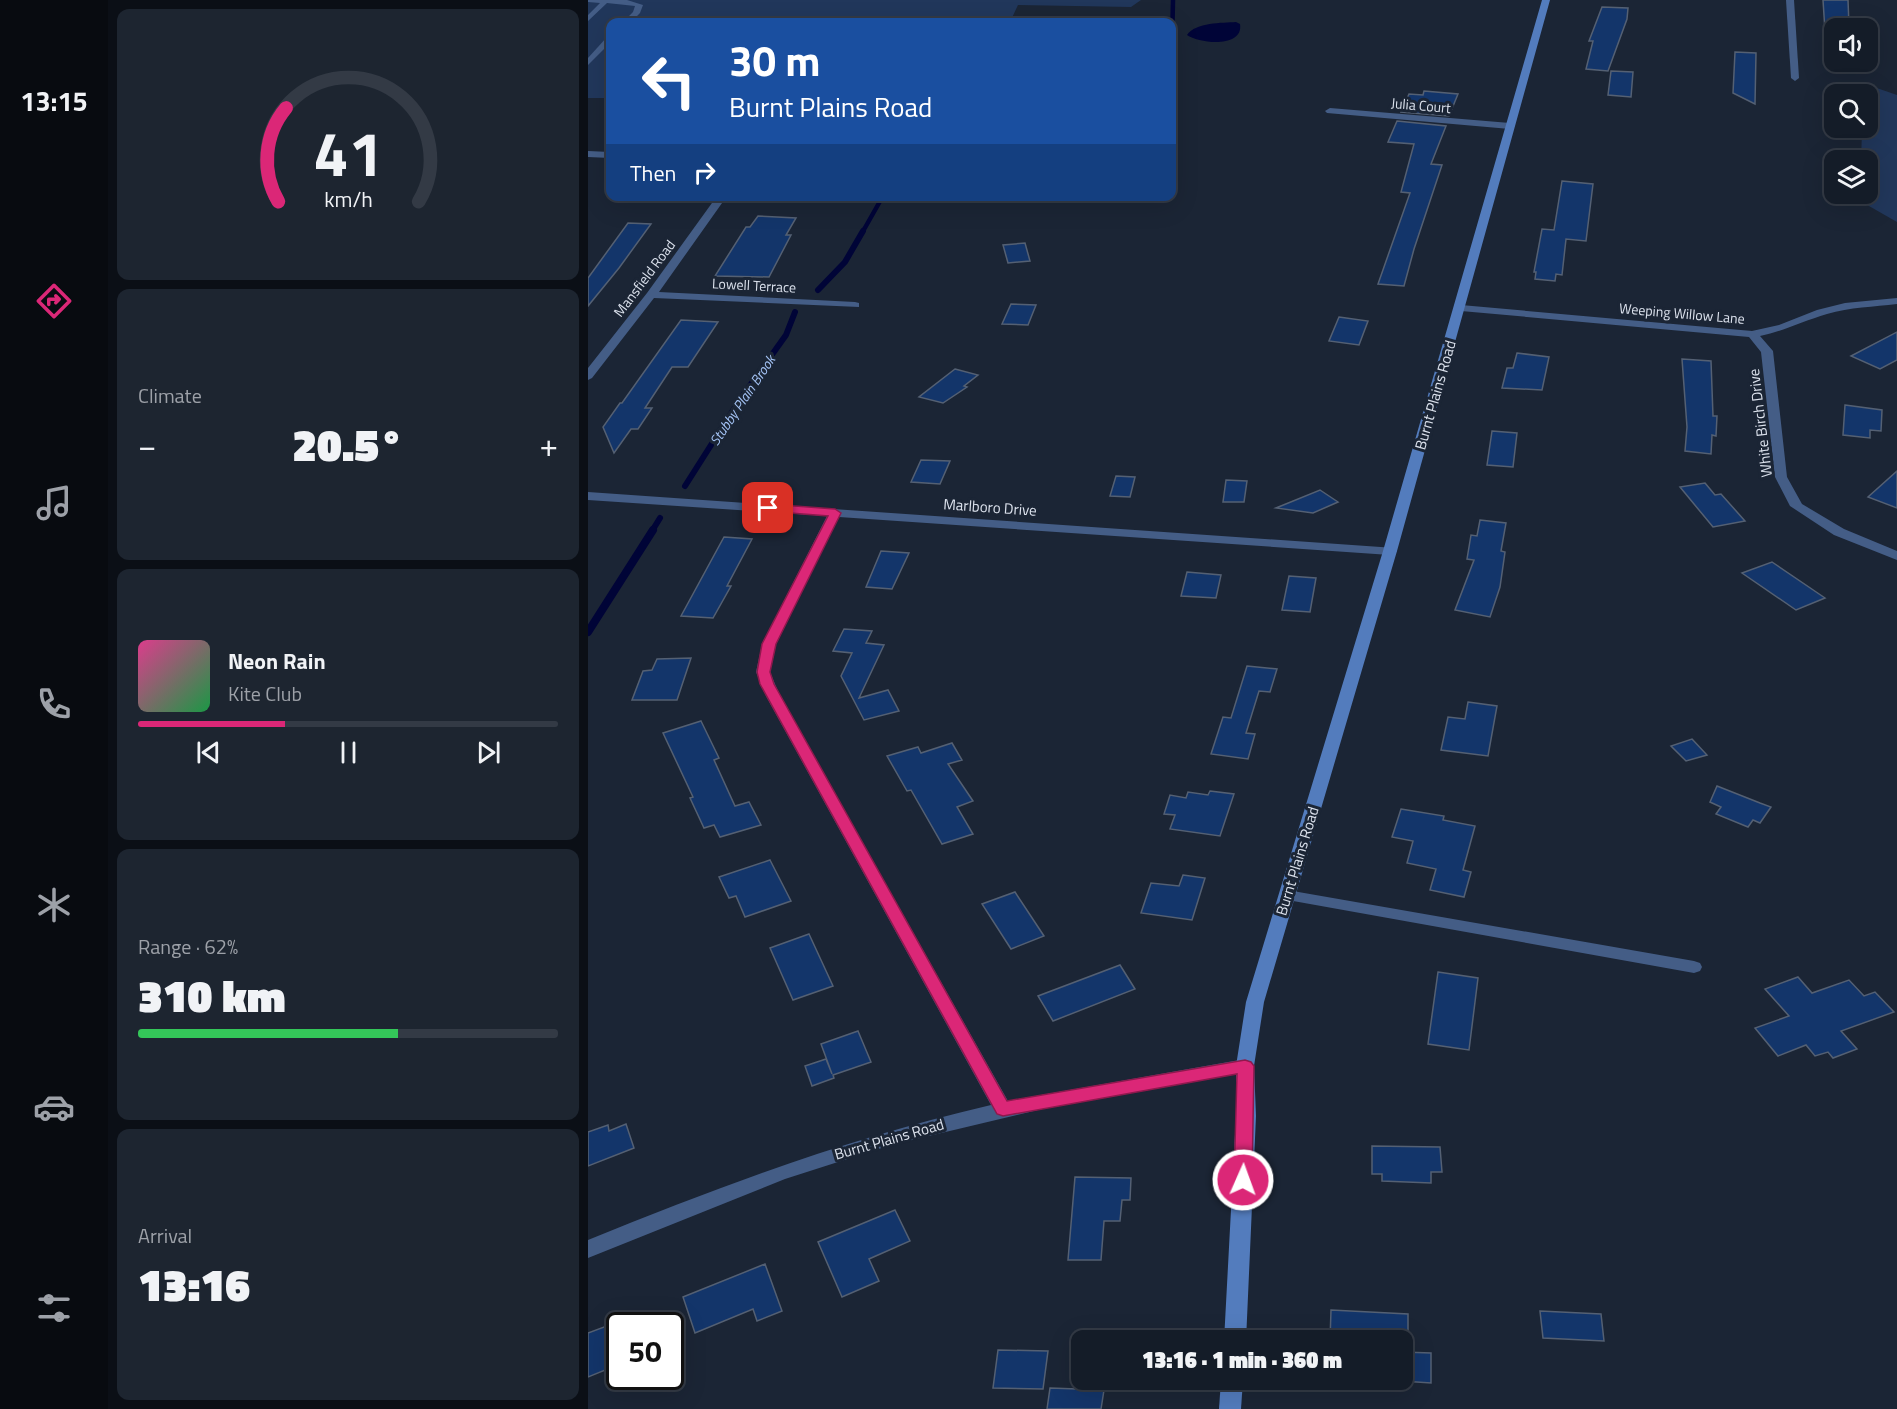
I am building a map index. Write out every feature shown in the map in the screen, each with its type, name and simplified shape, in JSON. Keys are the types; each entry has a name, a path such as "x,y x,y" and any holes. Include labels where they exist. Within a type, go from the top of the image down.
{"main road":[{"name":"Burnt Plains Road","path":"1245,1066 1256,1002 1461,308 1546,0"},
{"path":"1235,1330 1245,1151 1245,1066"},
{"path":"1230,1409 1231,1390"}],"street":[{"path":"1790,0 1795,78"},
{"name":"Julia Court","path":"1330,111 1510,126"},
{"path":"588,154 606,155"},
{"name":"Mansfield Road","path":"588,376 651,295 718,201"},
{"name":"Lowell Terrace","path":"651,295 855,305"},
{"name":"Weeping Willow Lane","path":"1461,308 1752,334 1782,328 1821,312 1845,306 1897,301"},
{"name":"White Birch Drive","path":"1752,334 1767,351 1780,477 1797,506 1839,532 1897,556"},
{"name":"Marlboro Drive","path":"588,496 1390,551"},
{"path":"835,513 769,644 763,672 772,696 1003,1109"},
{"name":"Burnt Plains Road","path":"588,1249 822,1158 900,1135 1003,1109 1245,1066"}],"lane":[{"path":"588,0 639,5 631,18"},
{"path":"588,19 605,1"},
{"path":"588,63 606,43"},
{"path":"1287,895 1694,968"}],"shaded area":[{"path":"588,0 1141,0 1131,7 1018,5 1012,18 606,18 606,98 588,98"},
{"path":"1236,22 1240,24 1239,32 1228,40 1211,42 1187,35 1203,25"},
{"path":"1878,88 1897,95 1897,222 1866,204 1878,204 1878,150 1861,150 1862,138 1878,138"}],"building":[{"path":"1823,0 1848,0 1849,18 1824,18"},
{"path":"1602,7 1628,8 1627,19 1608,71 1586,69 1593,41 1589,41"},
{"path":"1735,52 1756,53 1755,104 1733,93"},
{"path":"1611,71 1633,72 1631,97 1608,95"},
{"path":"1424,91 1458,94 1449,116 1401,112 1409,94 1423,95"},
{"path":"1397,121 1446,126 1431,164 1442,165 1404,286 1378,284 1410,193 1401,192 1414,144 1388,142"},
{"path":"1562,181 1593,184 1586,241 1566,239 1562,275 1556,274 1555,281 1535,279 1536,272 1534,272 1542,229 1554,230"},
{"path":"758,216 796,218 786,235 791,235 769,277 715,276 746,227 750,227"},
{"path":"628,223 651,224 588,306 588,278"},
{"path":"1025,243 1030,261 1008,263 1003,245"},
{"path":"1011,304 1036,305 1028,325 1002,324"},
{"path":"1339,317 1368,321 1359,345 1329,341"},
{"path":"681,320 718,322 688,367 672,367 645,408 652,408 638,429 631,429 614,453 603,427"},
{"path":"1897,332 1897,360 1880,369 1851,356"},
{"path":"1517,353 1549,357 1542,390 1502,388 1507,368 1513,368"},
{"path":"1682,359 1711,361 1713,416 1717,416 1716,436 1712,435 1711,454 1685,451 1687,427"},
{"path":"955,369 978,375 964,386 967,387 943,403 919,397"},
{"path":"1845,405 1882,410 1881,431 1870,430 1870,438 1843,435"},
{"path":"1492,431 1517,433 1513,467 1487,465"},
{"path":"921,460 950,461 940,484 911,482"},
{"path":"1897,471 1897,508 1868,497"},
{"path":"1116,476 1135,477 1130,497 1110,496"},
{"path":"1226,480 1247,481 1244,502 1223,502"},
{"path":"1705,483 1715,495 1721,494 1745,521 1713,527 1680,487"},
{"path":"1320,490 1338,502 1313,513 1276,508"},
{"path":"1480,520 1506,523 1501,551 1505,552 1500,587 1490,617 1455,610 1474,560 1467,559 1471,535 1477,536"},
{"path":"724,537 752,539 727,586 731,586 713,618 681,616"},
{"path":"881,551 909,553 892,589 866,587"},
{"path":"1772,562 1825,598 1796,610 1742,573"},
{"path":"1187,572 1221,575 1216,598 1181,596"},
{"path":"1289,576 1316,578 1310,612 1282,610"},
{"path":"844,629 872,631 866,643 884,645 859,698 888,690 899,711 864,720 841,676 852,653 833,651"},
{"path":"691,658 677,700 632,700 643,671 652,670 657,659"},
{"path":"1247,666 1277,669 1270,692 1259,691 1246,733 1255,734 1248,759 1211,754 1223,717 1231,718"},
{"path":"1468,702 1497,706 1488,756 1441,750 1448,717 1465,719"},
{"path":"701,721 719,758 714,760 735,806 749,802 761,825 720,837 714,825 704,828 690,798 693,797 663,733"},
{"path":"1692,739 1707,755 1686,761 1671,746"},
{"path":"952,743 962,760 948,764 973,801 957,807 973,834 942,844 911,790 907,791 887,756 918,747 921,753"},
{"path":"1717,786 1771,807 1760,823 1753,820 1748,827 1716,814 1721,807 1710,802"},
{"path":"1210,791 1234,794 1220,836 1170,829 1175,815 1164,814 1170,795 1186,798 1188,792 1208,795"},
{"path":"1401,809 1444,816 1443,820 1475,826 1463,870 1471,872 1464,897 1430,890 1436,869 1407,863 1413,841 1392,837"},
{"path":"770,860 791,901 745,917 736,896 729,898 719,877"},
{"path":"1183,875 1205,878 1192,920 1141,913 1151,883 1179,886"},
{"path":"1015,892 1044,936 1011,949 982,904"},
{"path":"809,934 833,986 793,1000 770,948"},
{"path":"1120,965 1135,989 1053,1021 1038,996"},
{"path":"1438,972 1478,978 1469,1050 1428,1044"},
{"path":"1798,977 1812,993 1849,980 1864,996 1875,992 1894,1012 1841,1031 1857,1049 1833,1058 1828,1052 1815,1056 1806,1045 1778,1056 1755,1028 1789,1016 1765,989"},
{"path":"858,1031 871,1062 833,1075 834,1078 812,1086 805,1066 826,1059 832,1074 821,1044"},
{"path":"626,1124 634,1148 588,1166 588,1132 608,1125 609,1131"},
{"path":"1372,1146 1440,1147 1442,1172 1431,1172 1431,1183 1382,1181 1382,1174 1372,1174"},
{"path":"1075,1177 1131,1178 1130,1200 1122,1200 1120,1221 1104,1221 1101,1260 1068,1260"},
{"path":"895,1210 910,1241 869,1259 879,1281 842,1297 818,1242"},
{"path":"765,1264 782,1311 757,1321 753,1309 695,1333 683,1297"},
{"path":"1331,1310 1408,1314 1408,1330 1330,1330"},
{"path":"1540,1311 1601,1314 1604,1341 1543,1338"},
{"path":"606,1326 606,1370 588,1377 588,1333"},
{"path":"998,1350 1048,1351 1043,1389 993,1388"},
{"path":"1413,1352 1431,1353 1431,1383 1413,1382"},
{"path":"1050,1388 1104,1390 1101,1409 1047,1409"}],"waterway":[{"name":"Stubby Plain Brook","path":"1173,0 1173,18"},
{"name":"Stubby Plain Brook","path":"862,233 880,201"},
{"name":"Stubby Plain Brook","path":"818,290 845,262 863,231"},
{"name":"Stubby Plain Brook","path":"685,486 739,401 786,335 795,312"},
{"name":"Stubby Plain Brook","path":"652,531 660,518"},
{"name":"Stubby Plain Brook","path":"588,632 653,530"}],"route":[{"path":"768,508 835,513 769,644 764,658 763,672 767,684 1003,1109 1245,1066 1246,1116 1243,1180"}]}
